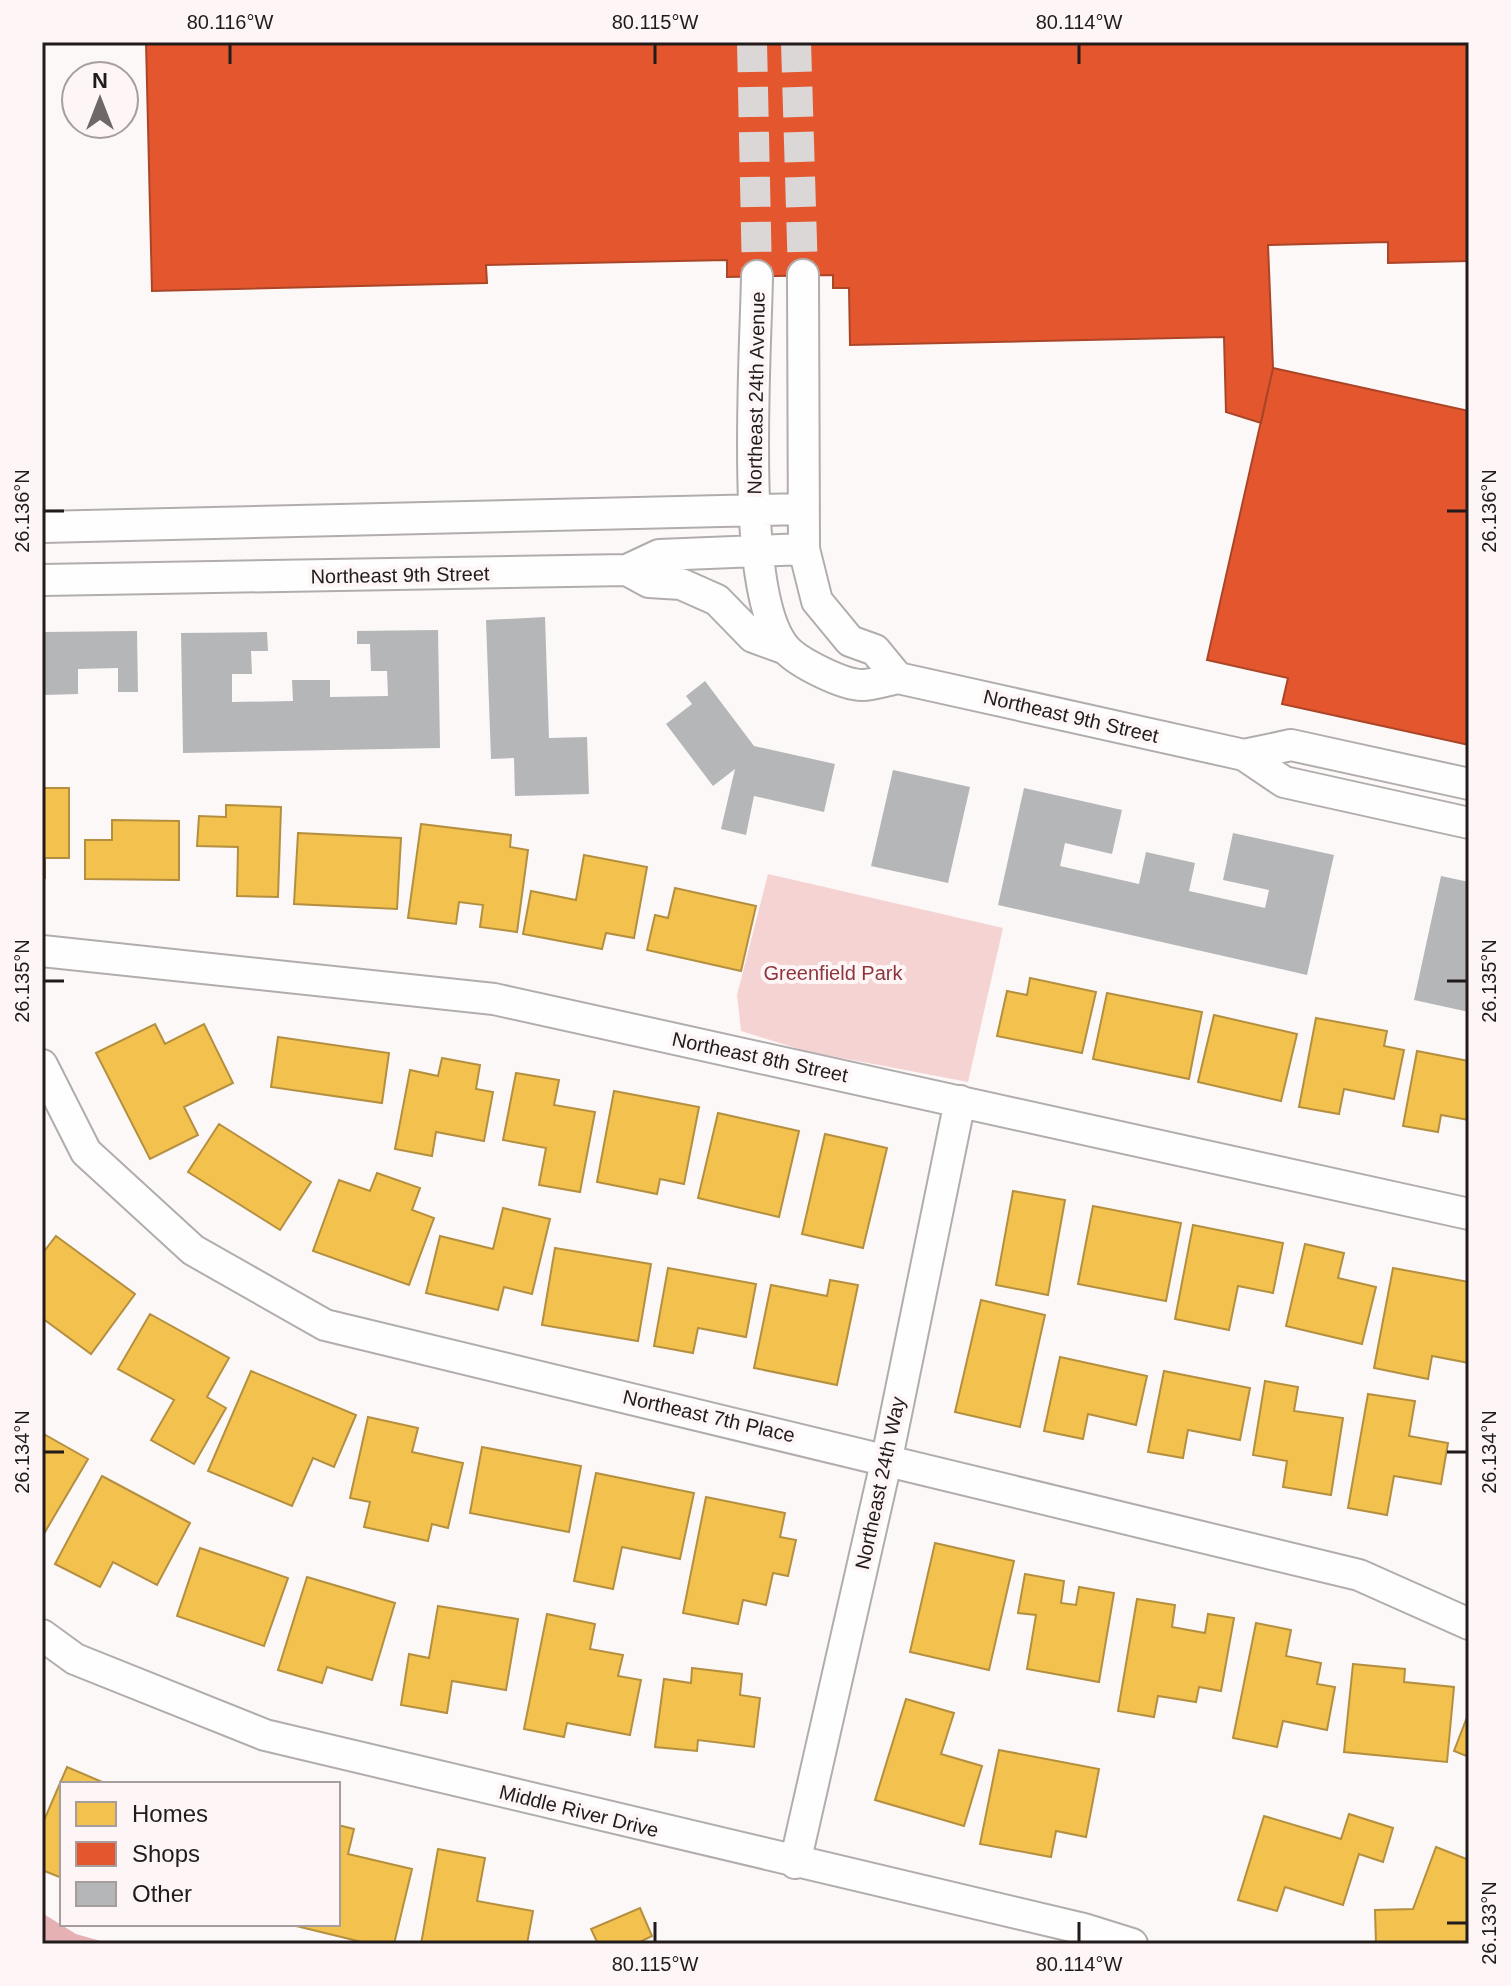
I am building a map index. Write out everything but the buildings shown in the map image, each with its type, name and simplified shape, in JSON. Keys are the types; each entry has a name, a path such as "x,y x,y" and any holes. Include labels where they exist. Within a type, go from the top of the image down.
{"street":[{"path":"803,275 804,549 817,601 850,641 875,650 898,678"},
{"name":"Northeast 24th Avenue","path":"755,510 757,276"},
{"path":"42,527 803,509"},
{"path":"755,510 755,551 771,617 786,649"},
{"name":"Northeast 9th Street","path":"42,580 627,570 659,555 804,549"},
{"name":"Northeast 9th Street","path":"627,570 649,582 681,584 717,600 753,637 786,649 830,677 861,685 898,678 1244,755 1284,782 1469,823"},
{"name":"Northeast 9th Street","path":"1244,755 1291,745 1469,784"},
{"name":"Northeast 8th Street","path":"42,951 494,999 1469,1214"},
{"name":"Northeast 7th Place","path":"42,1065 86,1152 193,1250 325,1325 887,1458 1359,1575 1469,1624"},
{"name":"Northeast 24th Way","path":"795,1863 887,1458 960,1101"},
{"name":"Middle River Drive","path":"42,1635 75,1659 265,1735 1084,1929 1132,1944"}],"green space":[{"name":"Greenfield Park","path":"768,874 1003,928 968,1082 805,1051 741,1031 737,995"}],"shaded area":[{"path":"42,1913 76,1934 111,1944 42,1944"}],"tunnel":[{"path":"752,42 757,276"},
{"path":"796,42 803,275"}]}
